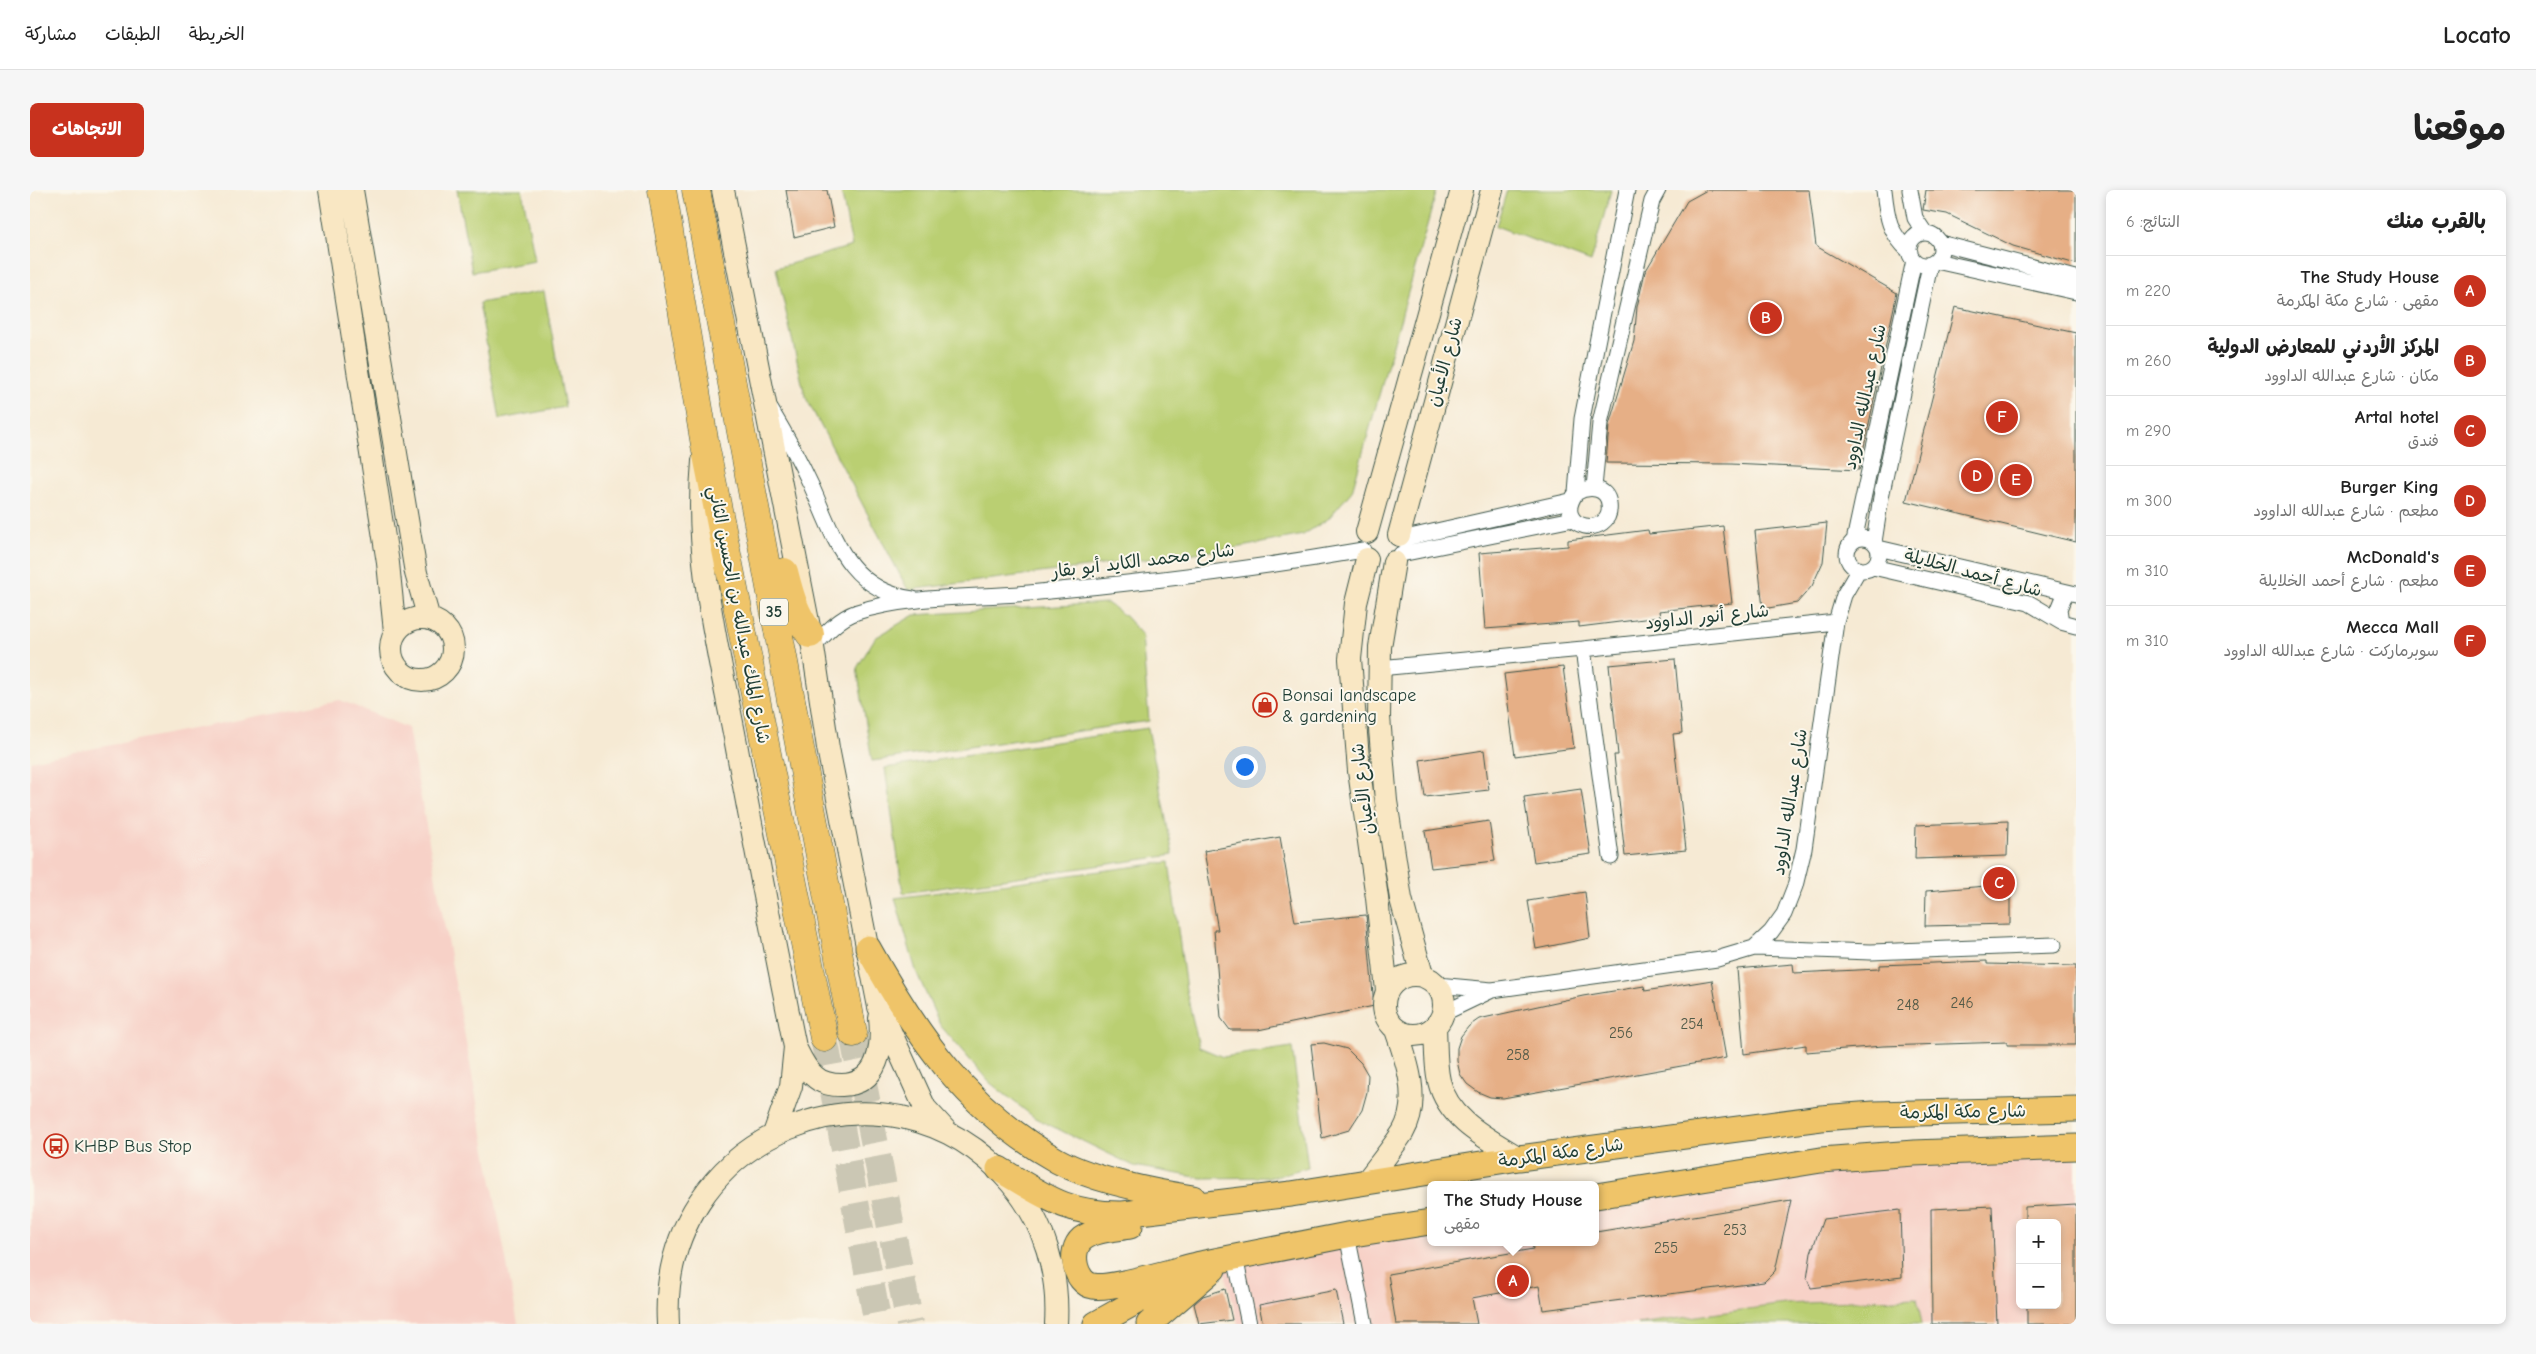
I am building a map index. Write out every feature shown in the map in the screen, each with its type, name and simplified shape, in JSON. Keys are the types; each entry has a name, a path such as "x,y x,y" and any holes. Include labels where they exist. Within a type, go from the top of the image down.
{"highway":[{"name":"شارع الملك عبدالله بن الحسين الثاني","path":"662,190 705,445 824,1038"},
{"name":"شارع الملك عبدالله بن الحسين الثاني","path":"696,190 853,1033"},
{"path":"739,421 751,441 759,462 792,605 797,617 812,640"}],"main road":[{"path":"868,948 893,994 922,1037 962,1088 1010,1129 1058,1161 1111,1180 1164,1193 1218,1201"},
{"name":"شارع مكة المكرمة","path":"999,1169 1046,1198 1075,1209 1097,1214 1166,1209 1218,1201 1291,1194 1519,1158 1821,1118 1874,1114 2076,1109"},
{"path":"1599,1196 1821,1160 1914,1153 2076,1148"},
{"path":"1291,1194 1097,1232 1078,1243 1075,1258 1080,1279 1086,1284 1104,1287 1221,1260 1347,1235 1427,1222"},
{"path":"1096,1324 1221,1260"},
{"path":"1148,1324 1221,1260"}],"street":[{"path":"330,190 388,563 395,632 390,651 398,669 405,676 414,679 433,678 448,666 453,647 446,629 429,619 410,620 395,632"},
{"path":"352,190 416,573 429,619"},
{"path":"723,190 812,640 828,748 879,1006 882,1039 880,1053 875,1066 866,1078 850,1084 832,1085 822,1082 813,1076 795,1047"},
{"name":"شارع الأعيان","path":"1387,991 1377,898 1359,771 1350,659 1356,603 1366,547 1462,190"},
{"name":"شارع الأعيان","path":"1430,980 1400,899 1386,801 1379,718 1379,668 1382,632 1399,547 1492,190"},
{"path":"1399,547 1392,528 1384,526 1375,527 1366,547 1380,565 1399,547 1573,497 1584,488 1594,488 1603,492 1608,500 1610,510 1606,519 1599,525 1590,528 1580,526 1573,519 1569,510 1573,497 1582,419 1627,190"},
{"path":"1594,488 1600,423 1652,201 1658,190"},
{"path":"1884,190 1891,229 1897,240 1922,265 1933,263 2076,292"},
{"path":"1910,190 1915,218 1925,233"},
{"path":"1912,256 1911,243 1916,236 1925,233 1934,236 1940,243 1941,252 1933,263"},
{"path":"1940,243 2076,278"},
{"name":"شارع عبدالله الداوود","path":"1854,541 1912,256"},
{"name":"شارع عبدالله الداوود","path":"1876,545 1881,497 1933,263"},
{"name":"شارع محمد الكايد أبو بقار","path":"763,398 795,453 838,548 848,563 861,575 884,590 909,598 927,600"},
{"path":"705,445 700,492 701,542 712,627 795,1047 791,1086 774,1134"},
{"path":"1399,547 1573,519"},
{"path":"1867,539 1876,545 1877,562 1866,568 1852,566 1847,553 1854,541 1867,539"},
{"name":"شارع أحمد الخلايلة","path":"1876,545 2071,593"},
{"name":"شارع محمد الكايد أبو بقار","path":"812,640 856,613 882,606 927,600 1030,593 1296,562 1366,547"},
{"name":"شارع عبدالله الداوود","path":"1430,980 1492,990 1717,959 1754,948 1771,932 1784,914 1796,886 1804,848 1836,622 1844,595 1866,568"},
{"name":"شارع أحمد الخلايلة","path":"1866,568 2029,603 2060,622 2076,626"},
{"path":"2060,622 2059,609 2071,593"},
{"name":"شارع أنور الداوود","path":"1379,668 1583,649 1836,622"},
{"path":"1583,649 1611,857"},
{"path":"1754,948 1871,952 2054,945"},
{"path":"1440,1020 1426,1033 1416,1035 1396,1030 1388,1022 1384,1012 1383,1001 1387,991 1402,977 1412,974 1430,980 1445,1003 1440,1020 1438,1081 1448,1104 1469,1127 1519,1158"},
{"name":"شارع عبدالله الداوود","path":"1440,1020 1492,990"},
{"path":"879,1006 926,1108 947,1132"},
{"path":"1366,1182 1404,1130 1409,1112 1412,1092 1407,1062 1396,1030"},
{"path":"668,1324 668,1293 672,1264 680,1236 691,1214 720,1174 738,1157 774,1134 801,1123 830,1116 860,1113 890,1115 919,1122 947,1132 974,1148 999,1169 1023,1197 1041,1229 1053,1264 1057,1300 1056,1324"},
{"path":"1347,1235 1365,1324"},
{"path":"1221,1260 1249,1324"}],"shaded area":[{"path":"340,700 408,728 518,1324 30,1324 30,761"},
{"path":"2076,1147 2076,1324 1238,1324 1223,1264 1427,1223 1427,1246 1599,1246 1599,1196 1821,1160"}],"green space":[{"path":"457,190 522,190 535,261 472,272"},
{"path":"841,190 1437,190 1352,491 1328,519 1303,535 1241,547 908,590 805,396 776,268 852,246"},
{"path":"1507,190 1611,190 1591,262 1496,226"},
{"path":"544,291 565,407 500,419 479,303"},
{"path":"1107,603 1125,616 1142,635 1149,721 872,761 857,668 875,638 914,615"},
{"path":"1148,728 1173,855 903,893 885,768"},
{"path":"1169,862 1186,990 1199,1047 1223,1057 1292,1047 1308,1167 1273,1177 1201,1178 1134,1166 1035,1118 989,1082 940,1025 916,971 895,898"},
{"path":"1917,1298 1922,1324 1638,1324 1785,1304"}],"building":[{"path":"786,190 827,190 834,227 794,237"},
{"path":"1707,190 1809,190 1816,246 1897,293 1859,470 1731,464 1606,463 1609,425 1634,341 1637,307 1645,272 1687,201"},
{"path":"1926,190 2076,190 2076,264 2013,246 1947,214 1923,210"},
{"path":"1955,307 2076,333 2076,542 1906,501"},
{"path":"1827,523 1823,562 1812,586 1797,603 1763,609 1755,531"},
{"path":"1723,526 1732,603 1659,611 1660,617 1579,627 1579,622 1485,629 1479,553 1568,546 1568,540 1648,530 1649,534"},
{"path":"1675,659 1682,733 1673,734 1686,850 1625,856 1614,755 1618,755 1609,665"},
{"path":"1563,667 1574,748 1515,756 1504,674"},
{"path":"1484,750 1489,790 1425,797 1420,760"},
{"path":"1581,789 1591,854 1534,862 1524,797"},
{"path":"1489,821 1495,861 1431,868 1425,831"},
{"path":"2008,821 2007,856 1915,859 1916,825"},
{"path":"1280,837 1295,922 1366,915 1374,1006 1258,1030 1230,1030 1221,1018 1214,930 1218,930 1204,851"},
{"path":"2010,884 2010,924 1925,926 1926,891"},
{"path":"1585,892 1590,938 1536,949 1528,901"},
{"path":"1987,961 1987,964 2076,966 2076,1045 2007,1045 2007,1042 1883,1046 1806,1052 1806,1045 1744,1054 1737,969 1793,964 1794,973 1879,969 1879,965"},
{"path":"1712,980 1726,1058 1503,1098 1490,1097 1478,1092 1467,1084 1460,1074 1457,1048 1461,1036 1469,1026 1479,1019 1583,996 1644,986 1645,991"},
{"path":"1324,1043 1347,1049 1361,1063 1368,1075 1367,1092 1362,1110 1349,1130 1322,1138 1311,1044"},
{"path":"1791,1200 1775,1271 1764,1282 1543,1310 1539,1286 1472,1298 1477,1324 1396,1324 1388,1274 1533,1249 1533,1246 1599,1246 1599,1232"},
{"path":"2076,1204 2076,1324 2027,1324 2027,1309 2061,1309 2061,1219 2025,1219 2025,1207"},
{"path":"1992,1206 1997,1324 1932,1324 1931,1209"},
{"path":"1900,1210 1902,1277 1811,1288 1807,1279 1811,1253 1823,1219"},
{"path":"1225,1289 1232,1320 1199,1324 1194,1304 1203,1296"},
{"path":"1336,1290 1343,1324 1263,1324 1259,1305"}],"tunnel":[{"path":"853,1033 910,1324"},
{"path":"824,1038 878,1324"}],"place":[{"name":"المركز الأردني للمعارض الدولية","path":"1766,318"},
{"name":"Mecca Mall","path":"2002,417"},
{"name":"Burger King","path":"1977,476"},
{"name":"McDonald's","path":"2016,480"},
{"name":"Bonsai landscape & gardening","path":"1265,705"},
{"name":"Artal hotel","path":"1999,883"},
{"name":"KHBP Bus Stop","path":"56,1146"},
{"name":"The Study House","path":"1513,1281"}]}
